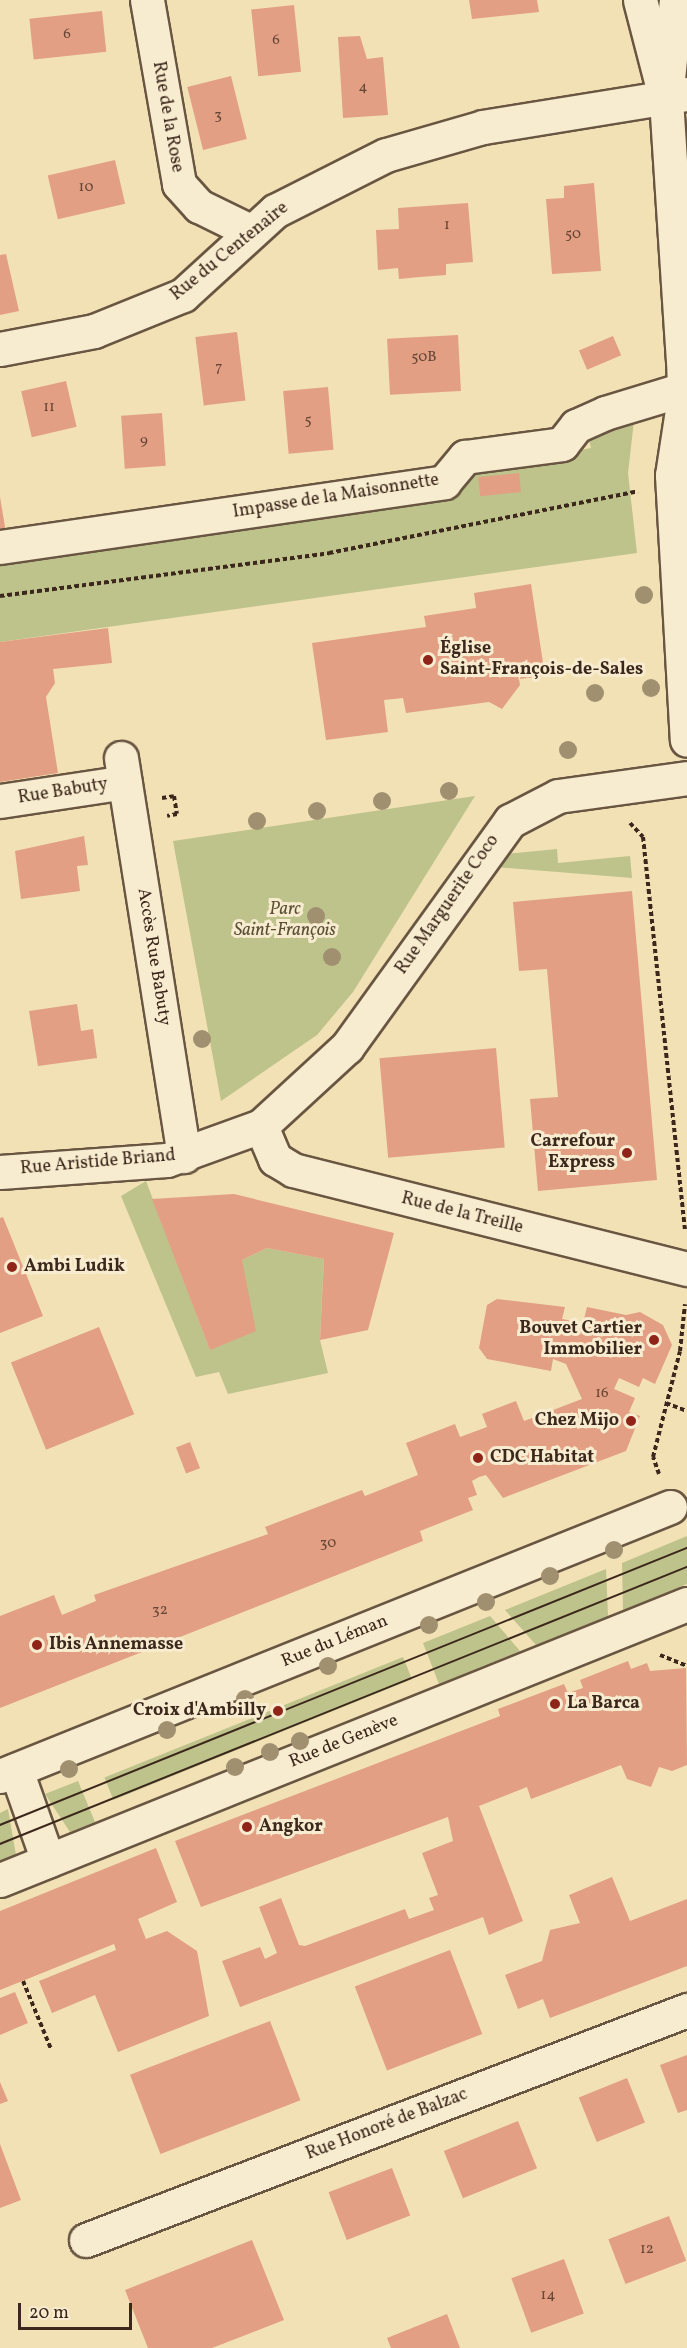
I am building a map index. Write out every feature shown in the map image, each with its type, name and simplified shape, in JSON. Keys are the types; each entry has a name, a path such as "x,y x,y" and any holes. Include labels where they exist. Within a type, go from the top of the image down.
{"street":[{"name":"Rue de la Rose","path":"147,0 179,184 198,206 250,231"},
{"path":"640,0 677,97"},
{"path":"676,0 685,395 672,485 687,740"},
{"path":"677,97 687,70"},
{"name":"Rue du Centenaire","path":"0,349 94,331 149,312 183,295 250,231 275,211 338,176 420,143 483,127 677,97"},
{"name":"Impasse de la Maisonnette","path":"0,546 444,482 465,457 562,444 576,426 605,412 685,395"},
{"name":"Rue Babuty","path":"0,801 123,770"},
{"name":"Accès Rue Babuty","path":"123,770 184,1156"},
{"name":"Rue Marguerite Coco","path":"261,1126 347,1047 510,821 547,799 612,787 687,778"},
{"name":"Rue Aristide Briand","path":"0,1172 184,1156 261,1126"},
{"name":"Rue de la Treille","path":"261,1126 275,1159 293,1170 506,1226 686,1269"},
{"name":"Rue du Léman","path":"8,1773 670,1506"},
{"name":"Rue de Genève","path":"0,1880 687,1604"},
{"path":"8,1773 48,1861"},
{"name":"Rue Honoré de Balzac","path":"86,2240 687,2010"}],"path":[{"path":"0,596 329,553 672,485"},
{"path":"612,787 623,816 643,837 686,1269 666,1402 652,1457 670,1506"},
{"path":"666,1402 687,1411"},
{"path":"23,1981 51,2049"}],"green space":[{"path":"635,412 628,473 637,553 0,642 0,558 591,448 587,432"},
{"name":"Parc Saint-François","path":"475,796 353,992 317,1035 221,1101 173,841"},
{"path":"557,849 558,863 630,856 632,878 495,867 506,854"},
{"path":"146,1181 210,1350 242,1260 267,1248 324,1259 320,1340 328,1373 228,1394 219,1372 196,1377 121,1196"},
{"path":"687,1536 687,1584 623,1610 622,1563"},
{"path":"606,1569 608,1616 536,1645 505,1610"},
{"path":"490,1616 520,1651 439,1684 423,1643"},
{"path":"403,1657 412,1679 113,1800 104,1778"},
{"path":"78,1781 95,1822 70,1832 45,1794"},
{"path":"8,1809 16,1855 0,1861 0,1813"}],"building":[{"path":"469,0 537,0 539,12 472,19"},
{"path":"294,5 301,72 258,76 251,9"},
{"path":"102,11 106,52 34,59 29,19"},
{"path":"360,36 367,59 383,57 388,115 343,118 338,37"},
{"path":"231,76 247,139 203,150 187,87"},
{"path":"115,160 125,204 58,219 48,176"},
{"path":"594,183 601,271 552,274 546,199 564,198 564,186"},
{"path":"468,203 473,262 446,264 446,275 399,279 398,268 378,270 376,230 399,229 398,208"},
{"path":"6,254 19,311 0,315 0,255"},
{"path":"237,332 245,400 204,406 195,337"},
{"path":"458,335 461,391 390,395 387,339"},
{"path":"613,336 621,355 587,370 579,350"},
{"path":"66,381 77,427 32,437 21,391"},
{"path":"328,387 333,450 289,454 283,391"},
{"path":"162,413 166,466 125,469 121,416"},
{"path":"519,473 521,492 480,496 478,477"},
{"path":"0,497 6,533 0,534"},
{"name":"Église Saint-François-de-Sales","path":"531,584 545,676 519,679 520,685 502,709 489,702 406,713 403,698 384,700 388,732 326,740 312,643 426,627 424,616 476,608 474,593"},
{"path":"108,628 112,663 53,669 55,683 46,697 58,773 0,782 0,642"},
{"path":"84,836 88,865 77,866 80,891 21,899 15,851"},
{"path":"632,891 657,1180 538,1191 530,1099 558,1097 547,969 519,971 513,902"},
{"path":"77,1004 81,1031 93,1029 97,1058 38,1066 29,1011"},
{"path":"496,1048 505,1148 388,1158 379,1058"},
{"path":"234,1194 394,1233 368,1330 320,1340 324,1259 267,1248 242,1260 256,1331 210,1350 152,1199"},
{"name":"Ambi Ludik","path":"3,1217 43,1316 0,1333 0,1218"},
{"path":"497,1299 565,1307 562,1319 583,1323 587,1307 626,1315 640,1312 663,1325 672,1345 655,1384 643,1378 639,1387 619,1378 614,1389 635,1398 629,1412 640,1416 626,1451 503,1498 486,1475 479,1477 472,1481 477,1495 468,1498 473,1510 420,1531 423,1541 0,1708 0,1616 54,1595 62,1615 96,1601 94,1595 268,1534 265,1527 362,1490 365,1496 418,1475 406,1443 455,1424 460,1437 487,1427 482,1414 516,1401 524,1421 582,1399 566,1364 553,1359 551,1371 487,1359 479,1348 487,1305"},
{"path":"99,1327 134,1414 46,1450 11,1363"},
{"path":"190,1442 200,1468 186,1474 176,1447"},
{"path":"628,1661 631,1669 647,1663 650,1671 686,1668 687,1765 672,1771 659,1767 651,1787 627,1779 621,1765 531,1799 527,1787 479,1806 523,1921 489,1935 483,1917 240,2007 222,1961 260,1947 265,1959 277,1953 259,1907 281,1898 299,1945 305,1946 405,1909 409,1919 434,1910 429,1898 438,1895 422,1853 453,1841 448,1817 201,1907 175,1841 500,1716 498,1709 564,1684 568,1693 583,1688 580,1680"},
{"path":"156,1848 177,1902 138,1919 146,1939 167,1931 197,1951 209,2016 118,2052 95,1995 52,2013 39,1981 116,1950 114,1944 0,1990 0,1911"},
{"path":"612,1877 630,1921 687,1899 687,1966 550,2018 543,1999 518,2009 505,1975 542,1961 550,1930 580,1923 569,1895"},
{"path":"450,1950 482,2034 387,2071 355,1987"},
{"path":"15,1992 28,2023 0,2035 0,1998"},
{"path":"270,2021 300,2100 160,2154 130,2075"},
{"path":"687,2055 687,2110 678,2113 660,2065"},
{"path":"627,2078 645,2123 597,2142 579,2097"},
{"path":"0,2082 8,2101 0,2104"},
{"path":"518,2121 537,2168 463,2198 444,2151"},
{"path":"0,2144 21,2200 0,2208"},
{"path":"392,2168 410,2216 347,2240 329,2192"},
{"path":"669,2216 686,2261 626,2284 608,2239"},
{"path":"252,2240 284,2320 212,2348 148,2348 125,2290"},
{"path":"564,2259 584,2314 531,2333 511,2278"},
{"path":"447,2314 460,2348 391,2348 387,2338"}],"tram line":[{"path":"0,1825 687,1548"},
{"path":"0,1844 687,1567"}],"place":[{"name":"Église Saint-François-de-Sales","path":"428,660"},
{"name":"Carrefour Express","path":"627,1153"},
{"name":"Ambi Ludik","path":"12,1267"},
{"name":"Bouvet Cartier Immobilier","path":"654,1340"},
{"name":"Chez Mijo","path":"631,1421"},
{"name":"CDC Habitat","path":"478,1458"},
{"name":"Ibis Annemasse","path":"37,1645"},
{"name":"La Barca","path":"555,1704"},
{"name":"Croix d'Ambilly","path":"278,1711"},
{"name":"Angkor","path":"247,1827"}]}
